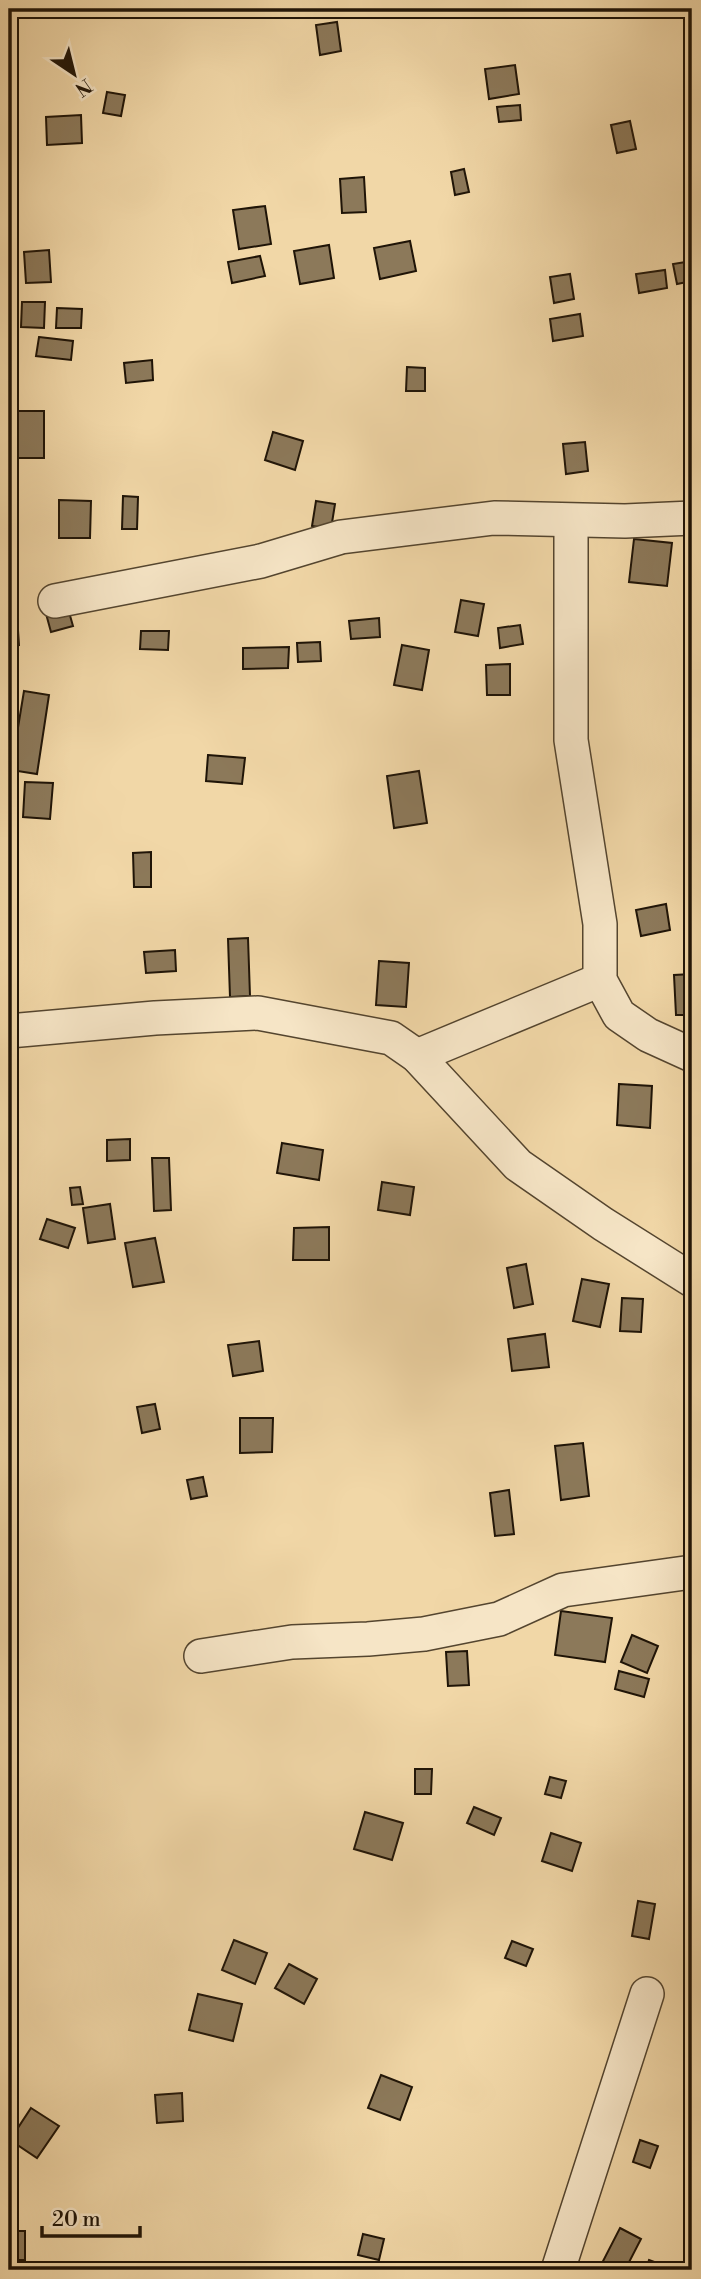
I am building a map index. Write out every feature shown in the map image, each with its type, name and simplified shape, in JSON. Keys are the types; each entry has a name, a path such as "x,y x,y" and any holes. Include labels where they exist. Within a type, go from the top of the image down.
{"street":[{"path":"55,601 261,561 341,537 494,518 570,521 692,518"},
{"path":"570,521 571,740 600,924 600,980 619,1015 648,1035 692,1055"},
{"path":"417,1056 600,980"},
{"path":"9,1031 155,1018 258,1013 391,1038 417,1056 518,1165 603,1224 692,1280"},
{"path":"201,1656 292,1642 424,1634 499,1619 563,1590 692,1572"},
{"path":"558,2270 648,1993"}],"building":[{"path":"337,22 341,51 320,55 316,25"},
{"path":"515,65 519,94 489,99 485,69"},
{"path":"107,92 125,95 121,116 103,113"},
{"path":"520,105 521,120 499,122 497,107"},
{"path":"81,115 82,143 47,145 46,117"},
{"path":"9,119 13,119 15,142 9,142"},
{"path":"630,121 636,149 617,153 611,125"},
{"path":"464,169 469,192 455,195 451,172"},
{"path":"364,177 366,212 342,213 340,179"},
{"path":"265,206 271,244 239,249 233,210"},
{"path":"410,241 416,271 380,279 374,248"},
{"path":"329,245 334,278 300,284 294,251"},
{"path":"49,250 51,282 26,283 24,252"},
{"path":"260,256 265,276 232,283 228,262"},
{"path":"692,261 692,281 677,284 673,264"},
{"path":"665,270 667,288 639,293 636,274"},
{"path":"570,274 574,299 554,303 550,277"},
{"path":"22,302 45,302 44,328 21,327"},
{"path":"57,308 82,309 81,328 56,328"},
{"path":"580,314 583,336 553,341 550,319"},
{"path":"39,337 73,341 71,360 36,356"},
{"path":"152,360 153,380 126,383 124,363"},
{"path":"407,367 425,368 425,391 406,391"},
{"path":"9,411 44,411 44,458 9,458"},
{"path":"273,432 303,441 295,470 265,460"},
{"path":"585,442 588,471 566,474 563,444"},
{"path":"123,496 138,497 137,529 122,529"},
{"path":"59,500 91,501 90,538 59,538"},
{"path":"316,501 335,504 331,529 312,526"},
{"path":"634,539 672,543 667,586 629,582"},
{"path":"461,600 484,604 478,636 455,632"},
{"path":"67,605 73,626 51,632 45,610"},
{"path":"17,616 19,645 9,646 9,617"},
{"path":"379,618 380,637 351,639 349,621"},
{"path":"520,625 523,644 500,648 498,628"},
{"path":"141,631 169,631 168,650 140,649"},
{"path":"320,642 321,661 298,662 297,643"},
{"path":"402,645 429,650 422,690 394,685"},
{"path":"289,647 288,668 243,669 243,648"},
{"path":"510,664 510,695 487,695 486,665"},
{"path":"24,691 49,695 37,774 11,770"},
{"path":"208,755 245,758 242,784 206,781"},
{"path":"419,771 427,823 394,828 387,776"},
{"path":"25,782 53,783 50,819 23,817"},
{"path":"151,852 151,887 134,887 133,853"},
{"path":"666,904 670,930 641,936 636,910"},
{"path":"248,938 250,996 230,997 228,939"},
{"path":"175,950 176,971 146,973 144,952"},
{"path":"379,961 409,963 406,1007 376,1005"},
{"path":"692,974 692,1015 676,1015 674,975"},
{"path":"619,1084 652,1086 650,1128 617,1125"},
{"path":"130,1139 130,1160 107,1161 107,1140"},
{"path":"282,1143 323,1150 319,1180 277,1173"},
{"path":"152,1158 169,1158 171,1210 154,1211"},
{"path":"382,1182 414,1187 410,1215 378,1210"},
{"path":"80,1187 83,1204 72,1205 70,1188"},
{"path":"110,1204 115,1239 88,1243 83,1208"},
{"path":"47,1219 75,1228 68,1248 40,1239"},
{"path":"329,1227 329,1260 293,1260 294,1228"},
{"path":"155,1238 164,1282 133,1287 125,1243"},
{"path":"526,1264 533,1304 514,1308 507,1268"},
{"path":"582,1279 609,1284 600,1327 573,1321"},
{"path":"622,1298 643,1299 641,1332 620,1331"},
{"path":"545,1334 549,1367 512,1371 508,1339"},
{"path":"259,1341 263,1371 233,1376 228,1345"},
{"path":"155,1404 160,1429 142,1433 137,1407"},
{"path":"240,1418 273,1418 272,1452 240,1453"},
{"path":"583,1443 589,1496 561,1500 555,1446"},
{"path":"203,1477 207,1496 191,1499 187,1480"},
{"path":"509,1490 514,1534 495,1536 490,1493"},
{"path":"561,1611 612,1618 605,1662 555,1655"},
{"path":"632,1635 658,1646 647,1673 621,1662"},
{"path":"467,1651 469,1685 448,1686 446,1652"},
{"path":"619,1671 649,1679 644,1697 615,1689"},
{"path":"415,1769 432,1769 431,1794 415,1794"},
{"path":"550,1777 566,1781 561,1798 545,1794"},
{"path":"474,1807 501,1818 494,1835 467,1823"},
{"path":"365,1812 403,1823 392,1860 354,1849"},
{"path":"551,1833 581,1843 572,1871 542,1861"},
{"path":"638,1901 655,1904 649,1939 632,1936"},
{"path":"234,1940 267,1953 255,1984 222,1970"},
{"path":"512,1941 533,1949 526,1966 505,1958"},
{"path":"289,1964 317,1979 304,2004 275,1988"},
{"path":"198,1994 242,2004 233,2041 189,2030"},
{"path":"381,2075 412,2087 400,2120 368,2108"},
{"path":"182,2093 183,2121 157,2123 155,2095"},
{"path":"31,2108 59,2126 37,2158 10,2140"},
{"path":"640,2140 658,2146 650,2168 633,2162"},
{"path":"620,2228 641,2239 625,2270 611,2270 601,2265"},
{"path":"9,2231 25,2231 25,2260 9,2260"},
{"path":"363,2234 384,2239 379,2260 358,2255"},
{"path":"649,2260 668,2267 667,2270 646,2270"}]}
